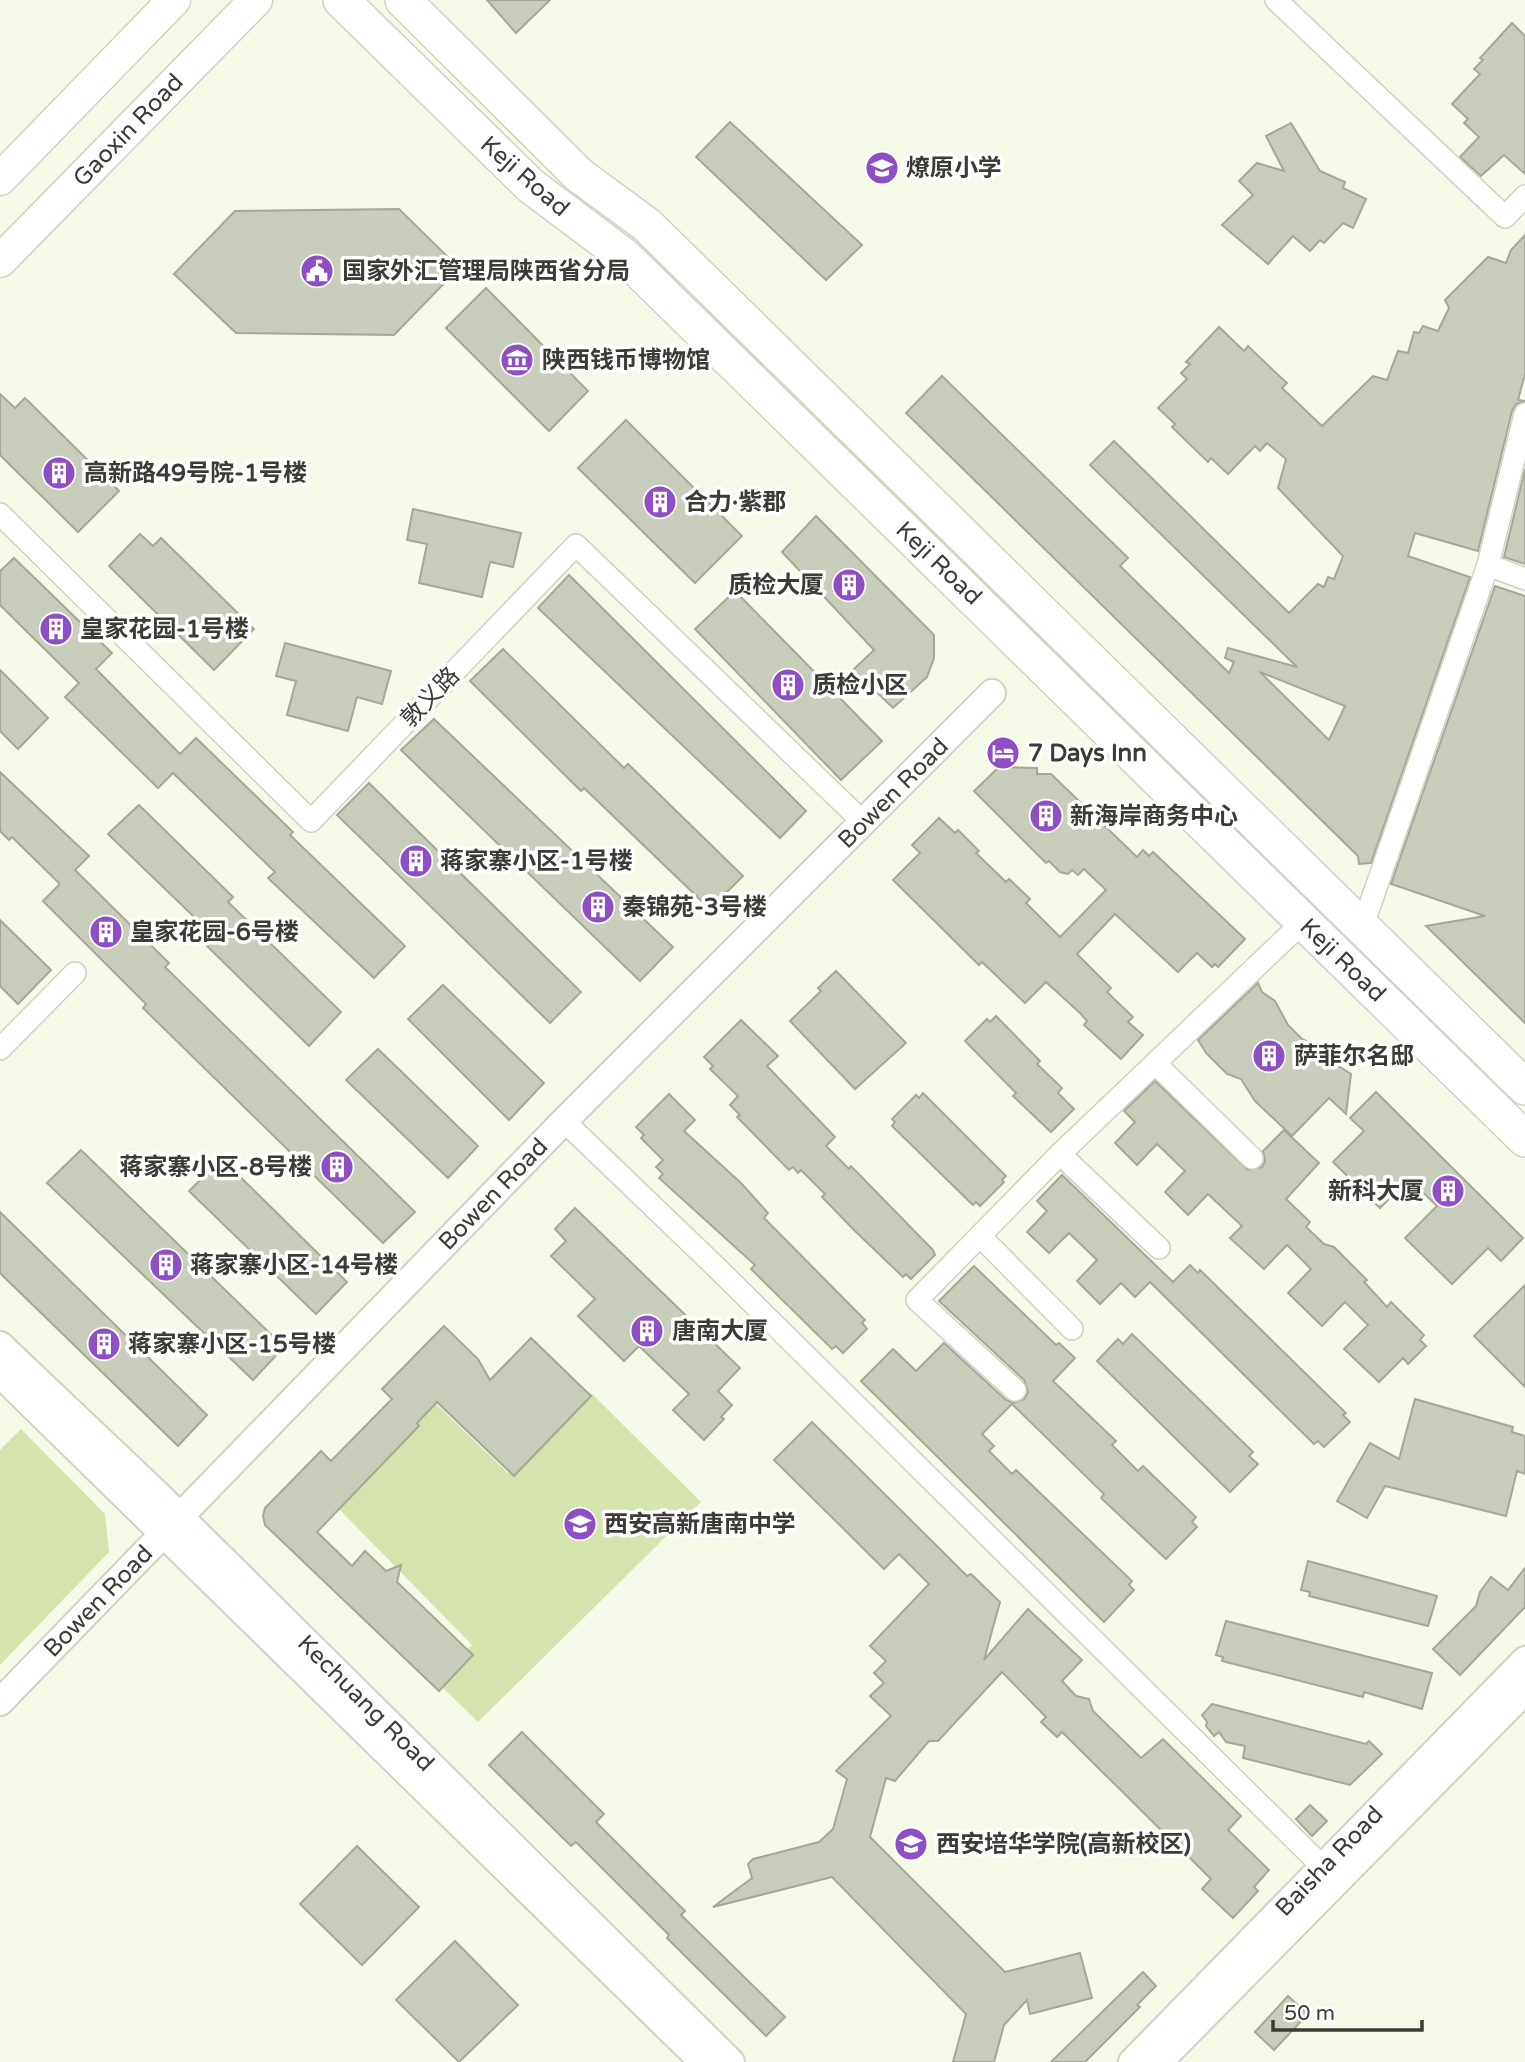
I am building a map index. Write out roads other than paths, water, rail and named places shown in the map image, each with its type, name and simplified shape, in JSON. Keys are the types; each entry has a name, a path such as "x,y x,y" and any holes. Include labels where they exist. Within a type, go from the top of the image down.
{"main road":[{"path":"0,178 174,0"},
{"name":"Gaoxin Road","path":"0,261 256,0"},
{"name":"Keji Road","path":"341,0 531,187 624,256 1525,1139"},
{"name":"Keji Road","path":"403,0 579,175 647,225 1525,1087"}],"street":[{"path":"1276,0 1505,217 1525,196"},
{"path":"1362,928 1488,565 1525,414"},
{"name":"敦义路","path":"0,514 311,821 576,545 863,822"},
{"path":"1488,565 1525,579"},
{"name":"Bowen Road","path":"0,1702 564,1121 992,693"},
{"path":"1015,1390 917,1300 1060,1154 1303,922"},
{"path":"0,1049 75,973"},
{"path":"1156,1064 1252,1158"},
{"path":"564,1121 716,1267 1331,1874"},
{"path":"1060,1154 1159,1248"},
{"path":"980,1236 1072,1329"},
{"name":"Kechuang Road","path":"0,1345 171,1526 702,2062"},
{"name":"Kechuang Road","path":"0,1374 171,1526 731,2062"},
{"name":"Baisha Road","path":"1159,2062 1525,1660"},
{"name":"Baisha Road","path":"1132,2062 1525,1691"}],"place":[{"name":"燎原小学","path":"882,168"},
{"name":"国家外汇管理局陕西省分局","path":"317,271"},
{"name":"陕西钱币博物馆","path":"517,360"},
{"name":"高新路49号院-1号楼","path":"59,473"},
{"name":"合力·紫郡","path":"660,502"},
{"name":"质检大厦","path":"849,585"},
{"name":"皇家花园-1号楼","path":"56,629"},
{"name":"质检小区","path":"788,685"},
{"name":"7 Days Inn","path":"1003,753"},
{"name":"新海岸商务中心","path":"1046,816"},
{"name":"蒋家寨小区-1号楼","path":"416,861"},
{"name":"秦锦苑-3号楼","path":"598,907"},
{"name":"皇家花园-6号楼","path":"106,932"},
{"name":"萨菲尔名邸","path":"1269,1056"},
{"name":"蒋家寨小区-8号楼","path":"337,1167"},
{"name":"新科大厦","path":"1448,1191"},
{"name":"蒋家寨小区-14号楼","path":"166,1265"},
{"name":"唐南大厦","path":"647,1331"},
{"name":"蒋家寨小区-15号楼","path":"104,1344"},
{"name":"西安高新唐南中学","path":"580,1524"},
{"name":"西安培华学院(高新校区)","path":"911,1844"}]}
